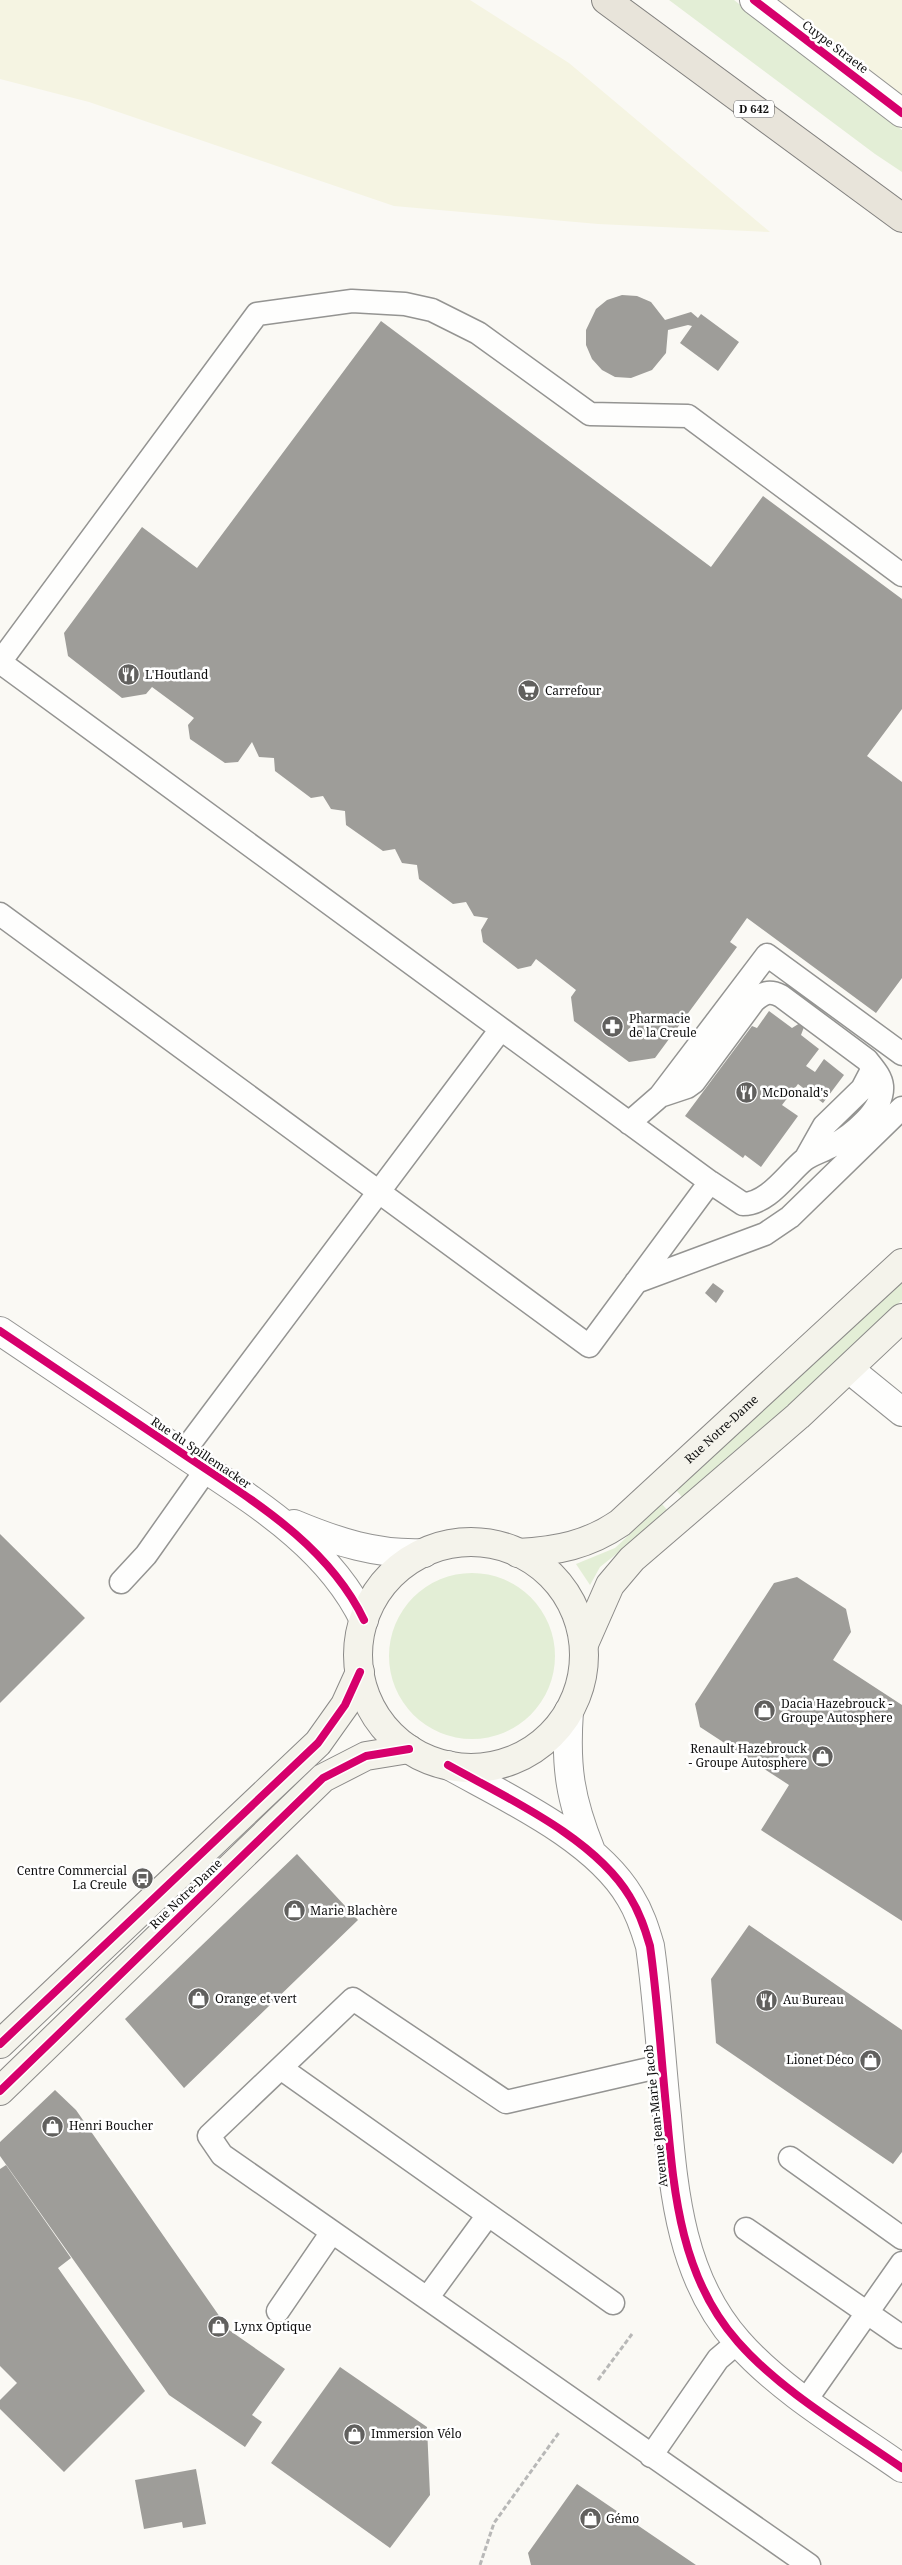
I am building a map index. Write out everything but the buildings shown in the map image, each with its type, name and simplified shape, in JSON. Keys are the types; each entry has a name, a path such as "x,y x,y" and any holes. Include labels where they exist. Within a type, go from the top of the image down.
{"highway":[{"name":"D 642","path":"606,0 902,218"}],"main road":[{"name":"Rue Notre-Dame","path":"518,1553 573,1547 604,1534 620,1523 902,1263"},
{"path":"584,1644 610,1585 632,1559 798,1416 902,1318"},
{"path":"471,1542 492,1544 518,1553 543,1568 563,1590 577,1615 584,1644 583,1672 569,1712 561,1724 542,1744 517,1758 490,1766 448,1766 409,1749 389,1732 377,1716 367,1698 360,1672 359,1646 364,1620 383,1585 402,1566 424,1553 451,1544 471,1542"},
{"name":"Rue Notre-Dame","path":"0,2044 318,1743 345,1705 360,1672"},
{"name":"Rue Notre-Dame","path":"0,2091 323,1778 366,1756 409,1749"}],"street":[{"name":"Cuype Straete","path":"754,0 902,112"},
{"name":"Rue du Spillemacker","path":"0,1331 274,1516 332,1569 352,1595 364,1620"},
{"path":"849,1369 902,1412"},
{"name":"Rue du Spillemacker","path":"274,1516 326,1538 354,1546 389,1553 424,1553"},
{"name":"Avenue Jean-Marie Jacob","path":"569,1712 567,1755 570,1787 579,1820 591,1851"},
{"name":"Avenue Jean-Marie Jacob","path":"448,1766 512,1801 591,1851 625,1890 643,1922 650,1946 672,2177 682,2232 689,2256 708,2300 722,2324 774,2377 902,2468"}],"lane":[{"path":"660,1096 687,1087 694,1082 754,1001 764,993 770,992 781,996 873,1068 856,1095 824,1126 806,1158 765,1196 751,1204 743,1204 629,1123 0,662 257,314 352,301 405,304 432,310 454,320 478,333 590,414 688,416 902,575"},
{"path":"0,914 589,1346 710,1182"},
{"path":"629,1123 660,1096 767,955 902,1053"},
{"path":"182,1454 501,1029"},
{"path":"636,1282 765,1234 778,1226 790,1217 902,1108"},
{"path":"121,1582 146,1555 206,1470"},
{"path":"662,2066 506,2102 353,1999 282,2069 209,2136 222,2155 428,2297 651,2456 809,2565"},
{"path":"282,2069 613,2302"},
{"path":"790,2158 902,2238"},
{"path":"428,2297 488,2214"},
{"path":"746,2229 902,2337"},
{"path":"278,2311 332,2232"},
{"path":"806,2400 902,2263"},
{"path":"651,2456 718,2359 738,2342"}],"path":[{"path":"480,2565 494,2523 579,2404 632,2334"}],"green space":[{"path":"0,0 470,0 569,63 770,232 598,224 394,206 89,102 0,79"},
{"path":"669,0 734,0 902,130 902,172 875,154"},
{"path":"771,0 902,0 902,98"},
{"path":"902,1277 902,1300 781,1415 683,1498 675,1489"},
{"path":"662,1504 669,1512 600,1567 590,1585 576,1564 615,1548"},
{"path":"472,1573 496,1577 511,1583 536,1604 545,1617 551,1632 555,1656 551,1680 545,1695 524,1720 511,1729 496,1735 472,1739 448,1735 433,1729 408,1708 399,1695 393,1680 389,1656 393,1632 399,1617 420,1592 433,1583 448,1577"}],"cycle path":[{"path":"754,0 902,113"},
{"path":"0,1331 279,1520 327,1565 347,1591 364,1620"},
{"path":"0,2044 318,1743 345,1705 360,1672"},
{"path":"0,2091 323,1778 366,1756 409,1749"},
{"path":"448,1765 548,1821 573,1838 615,1876 630,1897 644,1927 650,1946 673,2176 684,2235 704,2291 719,2317 738,2342 774,2377 816,2409 902,2468"}],"place":[{"name":"L'Houtland","path":"129,675"},
{"name":"Carrefour","path":"529,691"},
{"name":"Pharmacie de la Creule","path":"613,1026"},
{"name":"McDonald's","path":"746,1093"},
{"name":"Dacia Hazebrouck - Groupe Autosphere","path":"765,1711"},
{"name":"Renault Hazebrouck - Groupe Autosphere","path":"823,1756"},
{"name":"Centre Commercial La Creule","path":"143,1878"},
{"name":"Marie Blachère","path":"294,1911"},
{"name":"Orange et vert","path":"199,1999"},
{"name":"Au Bureau","path":"767,2000"},
{"name":"Lionet Déco","path":"870,2060"},
{"name":"Henri Boucher","path":"53,2126"},
{"name":"Lynx Optique","path":"218,2327"},
{"name":"Immersion Vélo","path":"355,2434"},
{"name":"Gémo","path":"590,2519"}]}
